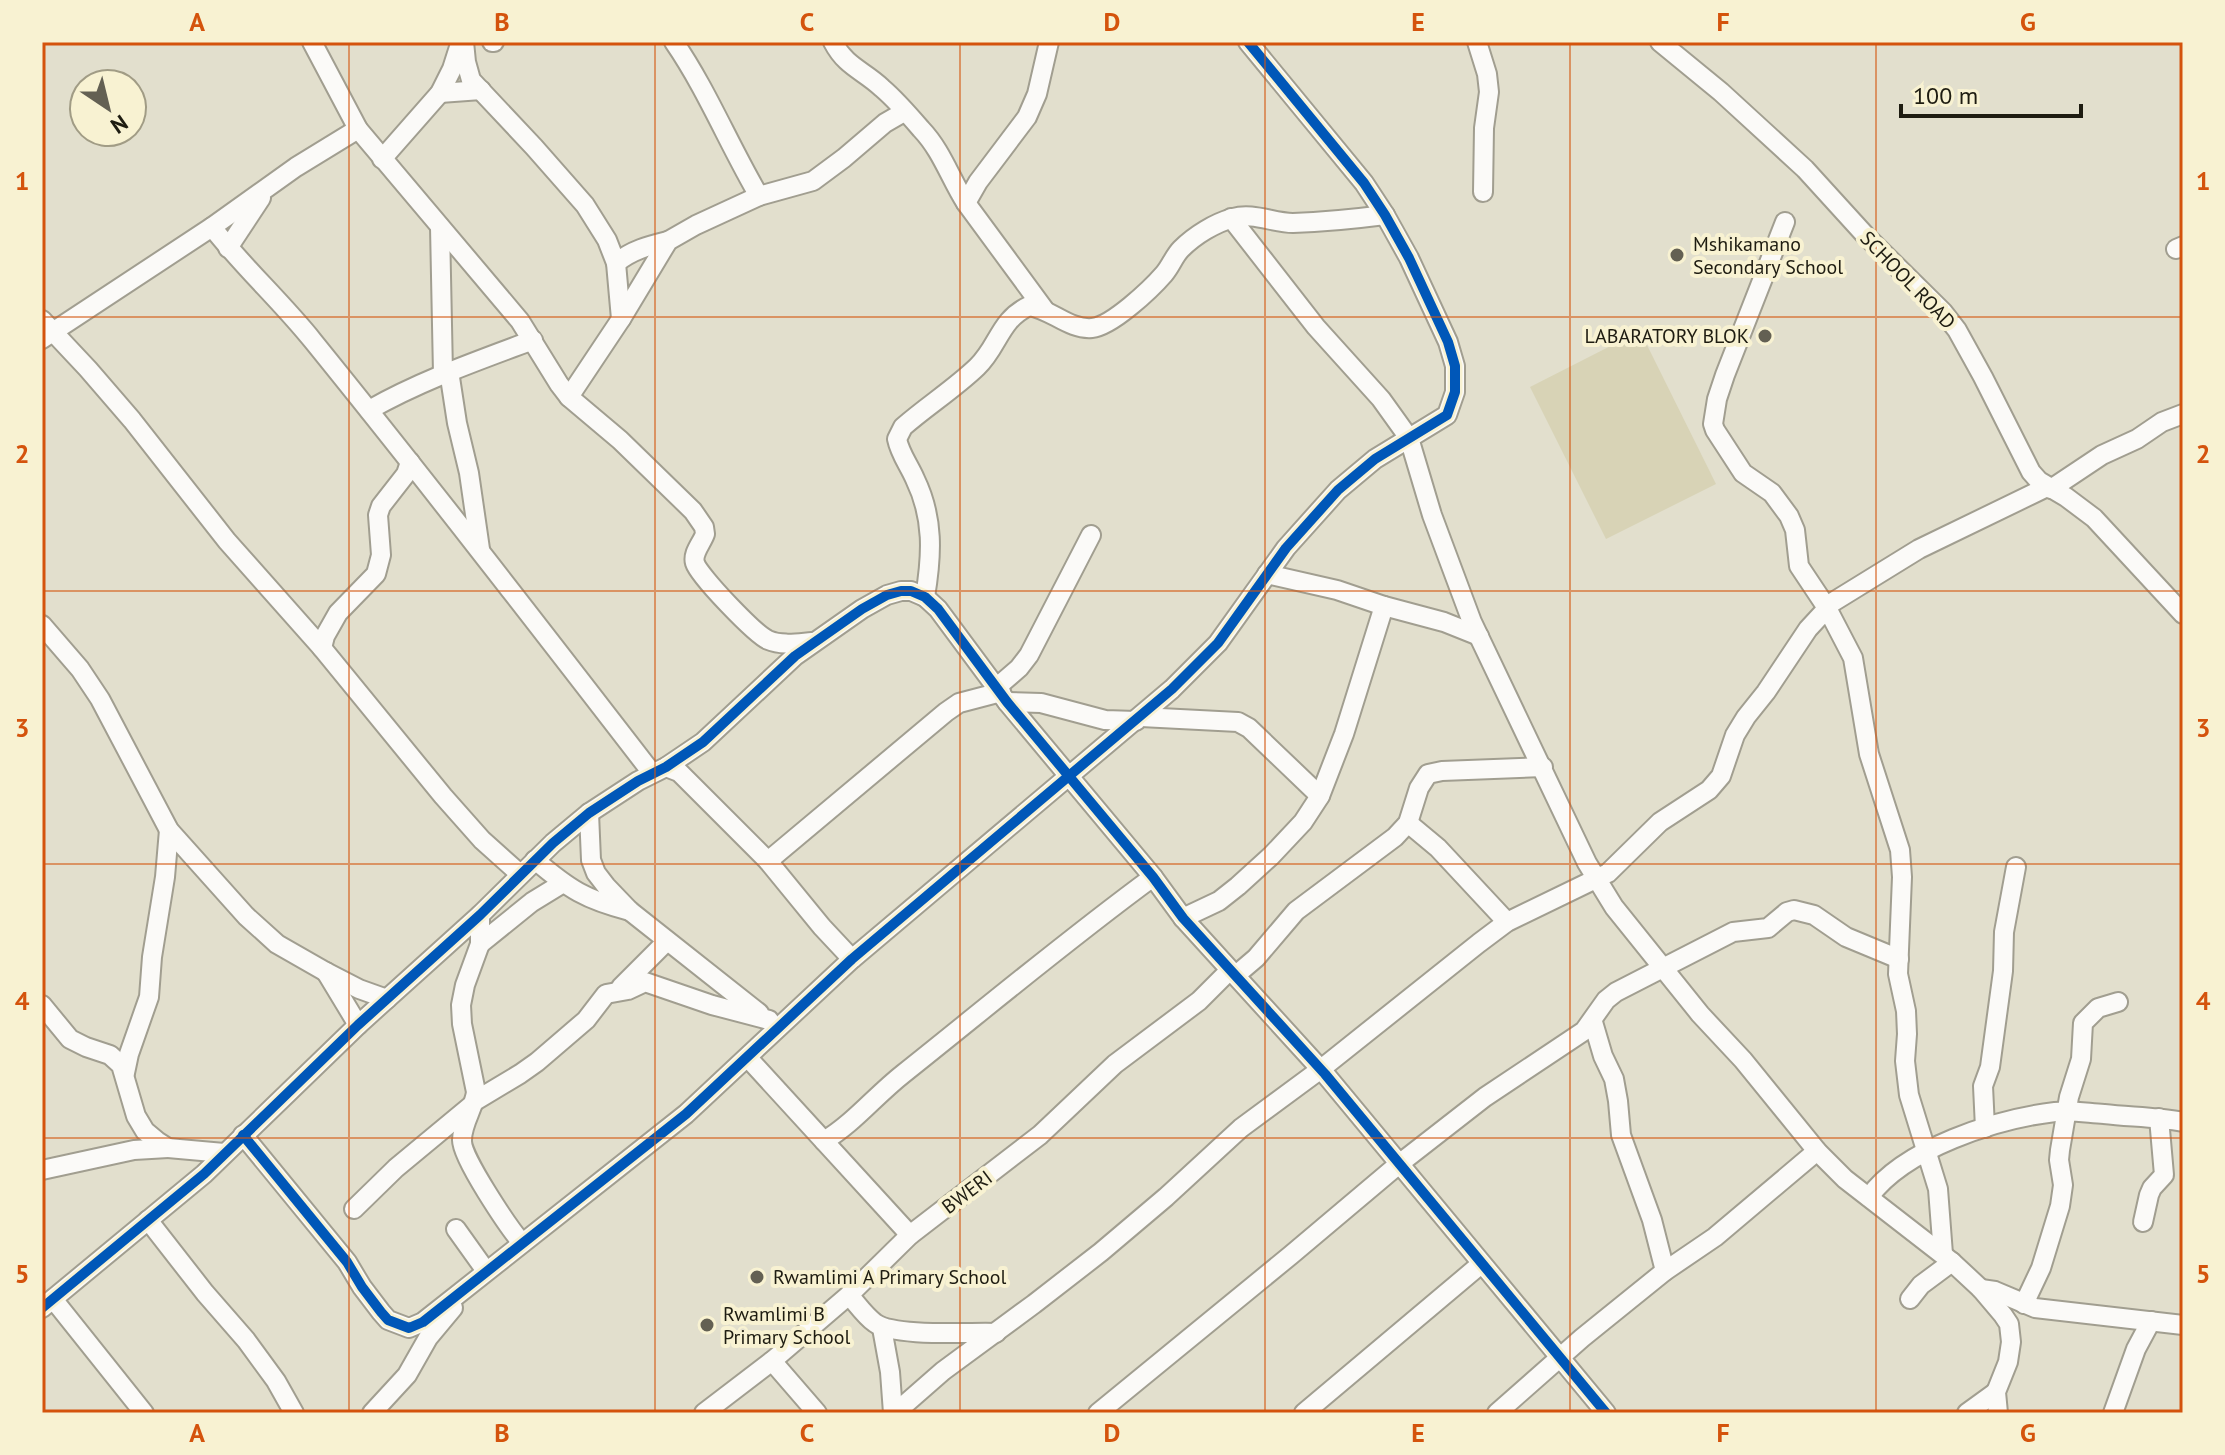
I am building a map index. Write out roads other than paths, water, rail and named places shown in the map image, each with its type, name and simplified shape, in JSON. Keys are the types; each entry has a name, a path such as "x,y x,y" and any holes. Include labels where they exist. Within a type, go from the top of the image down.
{"street":[{"path":"312,42 358,129 520,321 548,369 569,397 620,440 693,511 705,534 695,555 695,563 713,586 752,629 770,641 812,642"},
{"path":"382,159 440,93 462,42"},
{"path":"462,42 471,80 585,205 607,240 616,263 621,319"},
{"path":"674,42 700,82 735,155 759,196"},
{"path":"833,42 844,60 882,87 920,128 940,154 966,203 1044,309"},
{"path":"966,203 1027,117 1037,94 1049,42"},
{"path":"243,1135 347,1262 373,1303 388,1320 409,1328 423,1322 686,1114 748,1058 773,1024 1139,719 1218,643 1286,548 1338,490 1375,459 1447,415 1455,392 1455,366 1448,342 1385,215 1364,183 1248,42"},
{"path":"1477,42 1489,92 1484,128 1483,192"},
{"name":"SCHOOL ROAD","path":"1660,42 1721,92 1805,169 1875,245 1943,312 1957,330 1983,377 2031,472 2094,518 2183,614"},
{"path":"440,93 481,90"},
{"path":"616,263 641,248 668,241 759,196 813,181 885,123 904,112"},
{"path":"358,129 212,227 46,330 132,420 244,561 322,648 443,796 482,840 520,874"},
{"path":"228,248 269,186"},
{"path":"925,597 931,550 927,506 899,450 897,439 903,427 977,367 1006,322 1014,315 1029,306 1044,309 1079,326 1099,326 1149,291 1181,249 1195,237 1231,218 1243,216 1293,223 1385,215"},
{"path":"1231,218 1316,327 1381,399 1409,438 1447,558 1479,636 1596,880 1614,907 1817,1151 1845,1179 1948,1258 2003,1315 2010,1332 2010,1351 1996,1392 1998,1413"},
{"path":"1785,222 1717,399 1713,424 1743,473 1772,493 1789,516 1795,530 1799,566 1827,608 1853,658 1874,774 1900,850 1902,877 1898,974 1906,1011 1906,1073 1909,1095 1936,1180 1948,1258"},
{"path":"212,227 307,334 659,770 679,772 768,861 852,959"},
{"path":"440,227 446,372 469,473 481,552"},
{"path":"569,397 668,241"},
{"path":"369,410 404,390 446,372 533,340"},
{"path":"894,1413 943,1371 1101,1252 1241,1128 1507,922 1615,868 1654,827 1713,786 1721,776 1735,735 1746,717 1808,629 1827,608 1919,549 2049,488 2102,455 2183,414"},
{"path":"322,648 338,613 376,574 381,555 378,515 381,506 406,474 410,462"},
{"path":"1002,694 1039,638 1091,535"},
{"path":"1267,574 1337,590 1444,622 1479,636"},
{"path":"144,1413 48,1303 204,1174 358,1025 589,813 719,729 772,675 812,642 862,609 901,591 911,591 925,597 938,609 1002,694 1153,877 1183,918 1321,1069 1606,1413"},
{"path":"1183,918 1219,901 1238,886 1303,822 1320,796 1344,734 1384,606"},
{"path":"42,625 80,669 100,699 169,830 180,844 262,932 277,944 359,989 387,999"},
{"path":"768,861 946,712 959,703 1002,694 1105,720 1238,722 1256,735 1320,796"},
{"path":"1507,922 1438,848 1408,823 1421,783 1428,774 1543,767"},
{"path":"589,813 591,860 596,873 630,911 773,1024"},
{"name":"BWERI","path":"704,1413 772,1361 849,1295 910,1235 1040,1135 1115,1064 1256,958 1296,911 1395,837 1408,823"},
{"path":"125,1073 149,997 169,830"},
{"path":"535,860 590,900 630,911"},
{"path":"1985,1128 1983,1086 1990,1067 2003,971 2004,932 2016,867"},
{"path":"824,1141 1030,971 1153,877"},
{"path":"480,944 521,910 563,883"},
{"path":"1098,1413 1399,1164 1485,1097 1575,1037 1593,1022 1613,994 1733,932 1768,928 1794,910 1814,915 1846,937 1899,959"},
{"path":"480,915 480,944 461,1005 462,1024 475,1081 475,1102 462,1134 462,1149 502,1218 522,1243"},
{"path":"354,1209 396,1168 475,1102 537,1062 586,1020 601,998 616,991 667,941"},
{"path":"326,972 358,1025"},
{"path":"616,991 628,990 645,982 773,1024"},
{"path":"2024,1304 2041,1268 2060,1206 2063,1185 2059,1160 2067,1111 2081,1059 2083,1021 2098,1008 2118,1002"},
{"path":"42,1005 70,1039 110,1055 121,1065 136,1116 145,1131 168,1148"},
{"path":"1593,1022 1614,1079 1621,1135 1652,1220 1665,1271"},
{"path":"748,1058 910,1235"},
{"path":"1869,1197 1886,1177 1926,1151 1985,1128 2031,1116 2067,1111 2183,1122"},
{"path":"2143,1222 2152,1188 2164,1175 2159,1118"},
{"path":"42,1170 134,1150 168,1148 224,1153"},
{"path":"1497,1413 1665,1271 1715,1237 1817,1151"},
{"path":"491,1267 500,1248 502,1218"},
{"path":"148,1220 246,1340 276,1381 294,1413"},
{"path":"456,1229 491,1267"},
{"path":"1910,1299 1948,1258"},
{"path":"1304,1413 1481,1264"},
{"path":"372,1413 407,1375 428,1338 447,1317 465,1289"},
{"path":"1981,1289 2043,1309 2183,1325"},
{"path":"849,1295 872,1322 882,1328 996,1333"},
{"path":"2113,1413 2136,1349 2151,1321"},
{"path":"882,1328 894,1413"},
{"path":"772,1361 817,1413"},
{"path":"1967,1413 1996,1392"}],"place":[{"name":"Mshikamano Secondary School","path":"1677,255"},
{"name":"LABARATORY BLOK","path":"1765,336"},
{"name":"Rwamlimi A Primary School","path":"757,1277"},
{"name":"Rwamlimi B Primary School","path":"707,1325"}]}
